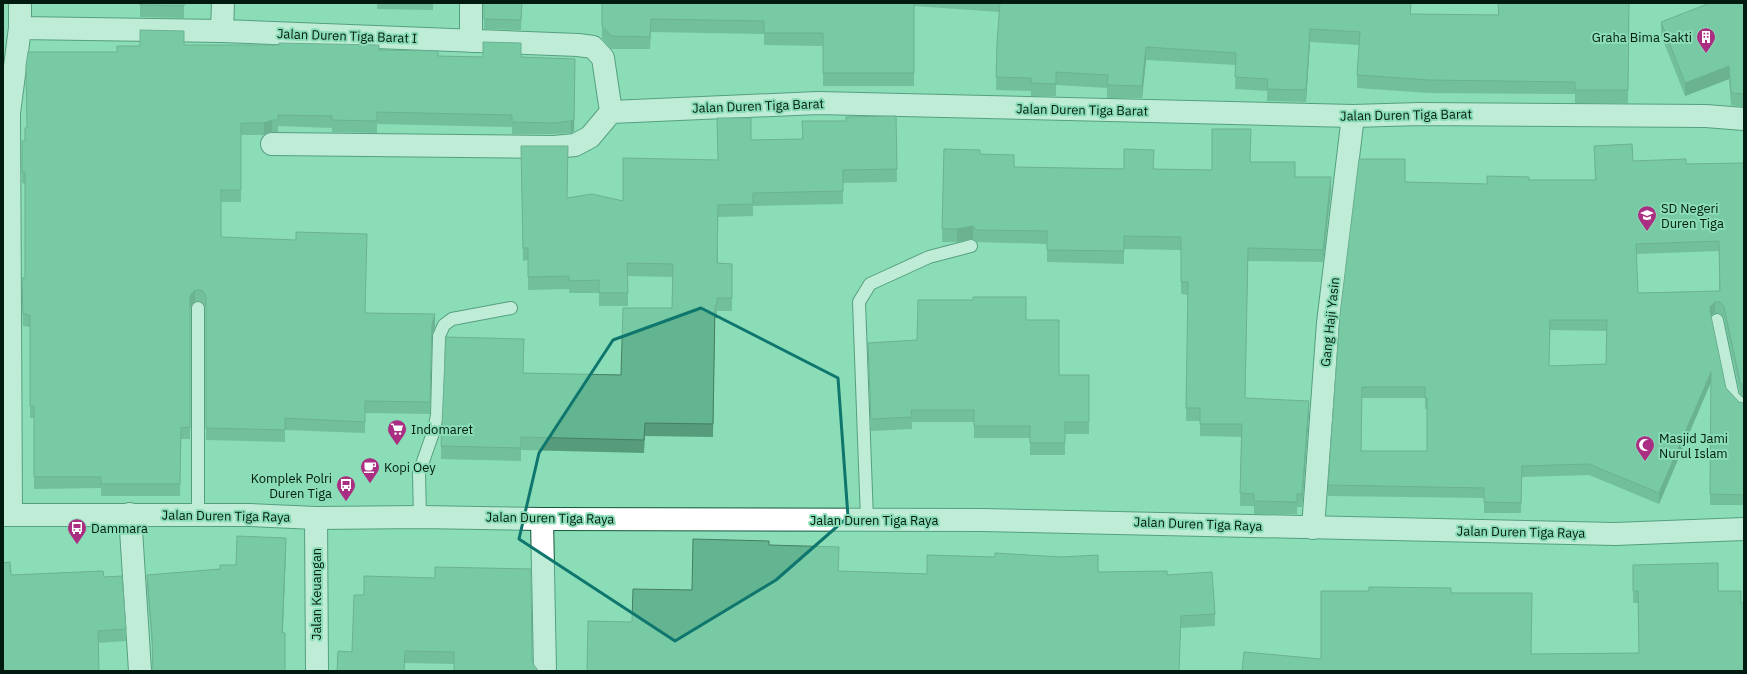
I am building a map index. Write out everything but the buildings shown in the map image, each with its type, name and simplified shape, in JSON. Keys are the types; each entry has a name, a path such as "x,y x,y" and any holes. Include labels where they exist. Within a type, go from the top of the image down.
{"street":[{"path":"7,515 6,113 20,28 20,3"},
{"path":"222,32 223,3"},
{"path":"272,144 554,147 575,145 590,137 611,112 603,58 593,47 578,44 471,41 471,3"},
{"name":"Jalan Duren Tiga Barat I","path":"20,28 222,32 471,41"},
{"name":"Jalan Duren Tiga Barat","path":"611,112 818,103 1353,116 1420,114 1706,116 1744,119"},
{"name":"Gang Haji Yasin","path":"1313,528 1328,323 1353,116"},
{"path":"130,514 140,671"},
{"name":"Jalan Duren Tiga Raya","path":"7,515 250,514 316,518 420,516 542,519 1038,521 1615,534 1744,529"},
{"name":"Jalan Keuangan","path":"316,518 317,671"},
{"path":"542,519 545,671"}],"lane":[{"path":"867,520 858,302 870,284 929,257 971,246"},
{"path":"198,308 198,515"},
{"path":"420,516 419,473 434,430 437,414 439,336 444,325 452,319 511,308"},
{"path":"1717,320 1732,396 1744,407"}],"highlighted area":[{"path":"701,308 838,378 848,517 776,580 675,641 519,539 539,453 613,340"}],"place":[{"name":"Graha Bima Sakti","path":"1706,54"},
{"name":"SD Negeri Duren Tiga","path":"1647,232"},
{"name":"Indomaret","path":"397,446"},
{"name":"Masjid Jami Nurul Islam","path":"1645,462"},
{"name":"Kopi Oey","path":"370,484"},
{"name":"Komplek Polri Duren Tiga","path":"346,502"},
{"name":"Dammara","path":"77,545"}]}
